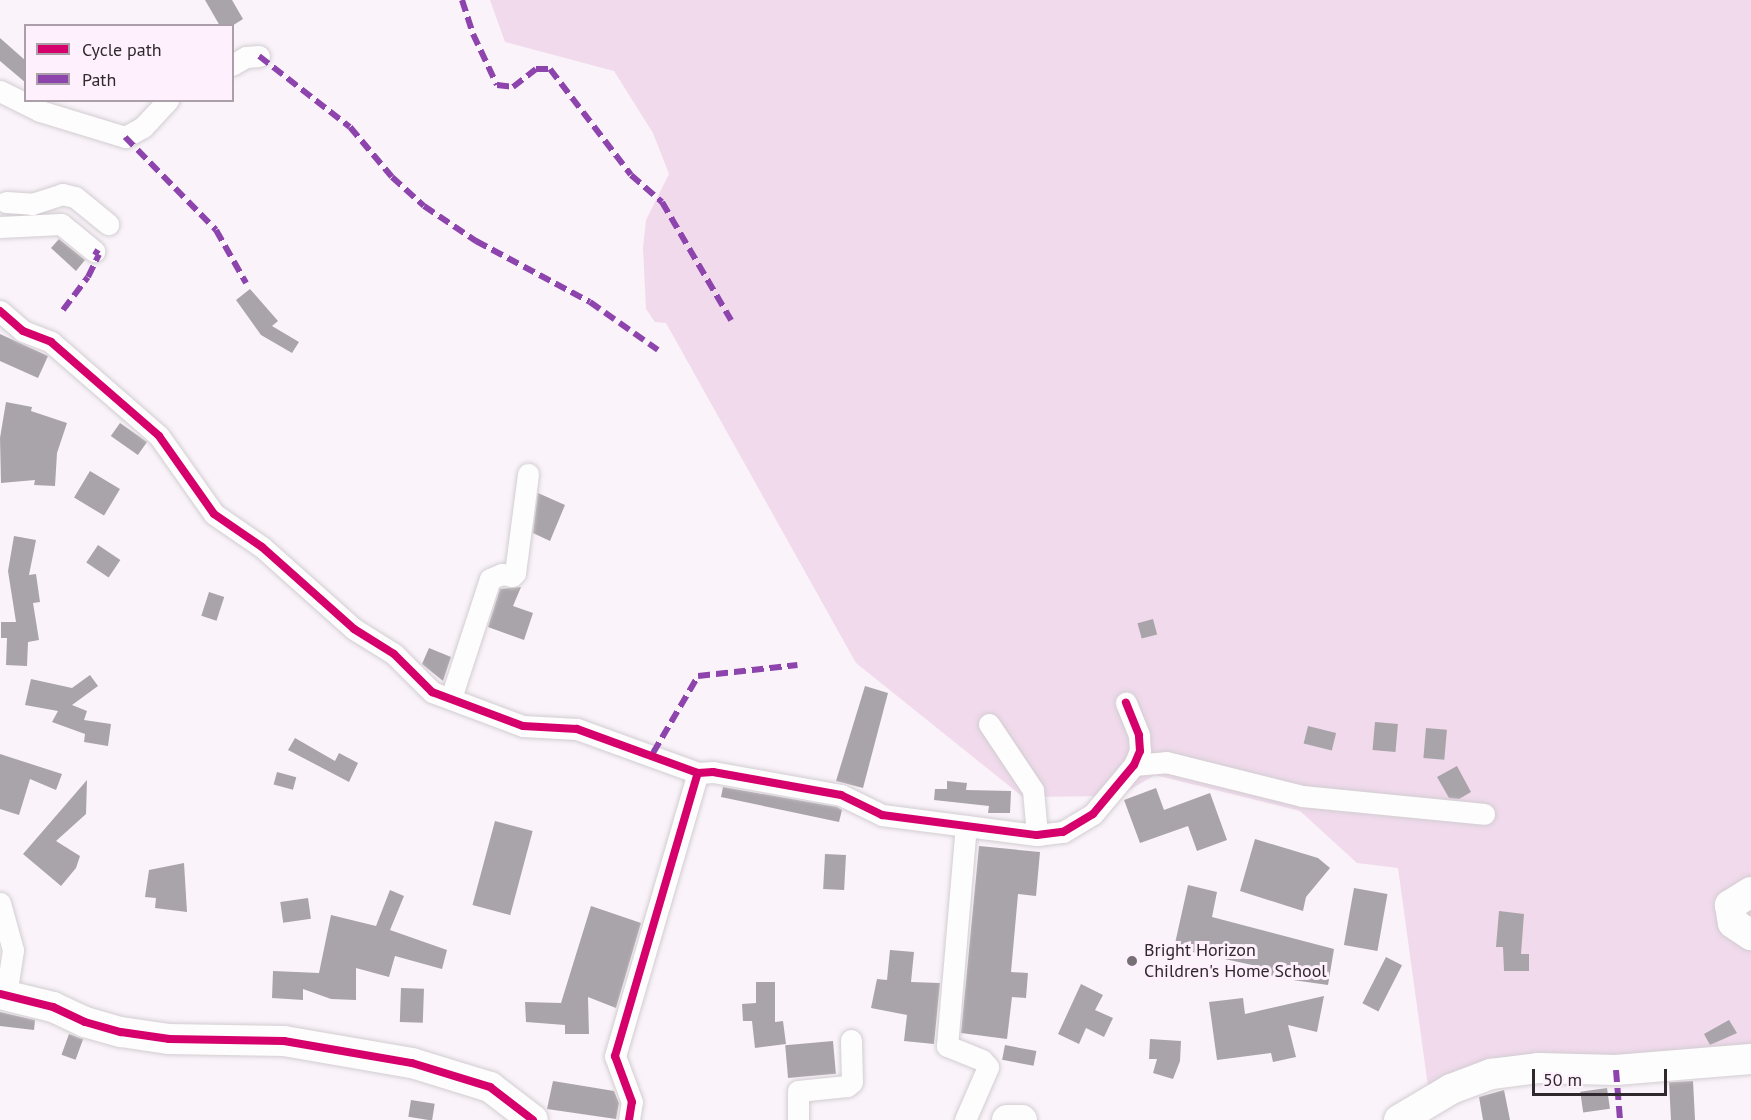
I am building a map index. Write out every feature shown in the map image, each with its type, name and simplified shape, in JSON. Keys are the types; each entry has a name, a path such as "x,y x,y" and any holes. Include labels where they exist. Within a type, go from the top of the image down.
{"street":[{"path":"234,64 246,57 259,56"},
{"path":"0,91 40,111 125,138 143,127 166,102"},
{"path":"2,202 32,204 62,194 75,197 108,224"},
{"path":"0,227 61,224 94,251"},
{"path":"0,311 23,331 51,342 159,436 214,514 262,548 354,629 394,654 432,692 523,726 577,729 698,773 713,772 841,795 874,813 1037,835 1080,825 1134,765 1140,751 1139,735 1126,703"},
{"path":"451,698 490,579 502,574 512,576 515,573 528,474"},
{"path":"989,724 1033,790 1037,835"},
{"path":"1134,765 1166,762 1302,796 1484,814"},
{"path":"629,1120 630,1094 615,1056 698,773"},
{"path":"965,1120 988,1066 982,1060 947,1046 966,826"},
{"path":"1751,892 1730,905 1733,923 1751,935"},
{"path":"0,903 13,950 3,995 53,1007 85,1022 121,1032 169,1039 284,1041 412,1063 490,1087 523,1117"},
{"path":"798,1120 798,1091 846,1086 852,1082 851,1040"},
{"path":"1399,1120 1451,1089 1491,1074 1538,1068 1616,1070 1751,1059"},
{"path":"1007,1120 1022,1120"}],"shaded area":[{"path":"490,0 1751,0 1751,1053 1491,1074 1430,1101 1398,868 1357,863 1300,811 1155,775 1119,796 1023,797 856,663 666,323 655,322 646,309 643,248 646,220 669,174 653,133 614,71 505,42"}],"building":[{"path":"205,0 232,0 243,19 234,25 219,24"},
{"path":"0,38 24,59 24,81 0,61"},
{"path":"59,239 85,260 76,271 51,248"},
{"path":"250,289 278,321 272,326 299,342 292,353 261,335 236,300"},
{"path":"0,334 48,356 38,378 0,361"},
{"path":"6,402 32,407 31,411 67,423 57,453 55,486 34,485 35,480 1,483 0,438"},
{"path":"120,423 147,442 138,455 111,436"},
{"path":"90,471 120,489 104,516 74,498"},
{"path":"538,493 565,505 550,541 533,533"},
{"path":"14,536 36,540 29,575 36,574 40,602 33,603 39,640 28,642 27,666 6,665 7,638 1,638 1,622 16,622 8,571"},
{"path":"98,545 120,560 109,578 86,562"},
{"path":"521,587 513,606 533,613 524,640 488,627 500,589"},
{"path":"209,592 224,597 216,621 201,616"},
{"path":"1153,619 1157,634 1142,639 1138,623"},
{"path":"429,648 451,657 443,681 422,664"},
{"path":"90,675 98,686 72,705 87,711 84,720 111,724 108,746 84,742 85,734 52,722 58,711 25,705 31,679 72,688"},
{"path":"865,686 888,693 863,788 836,781"},
{"path":"1375,722 1398,724 1395,752 1373,750"},
{"path":"1308,726 1336,733 1332,750 1304,743"},
{"path":"1426,728 1447,730 1444,760 1423,758"},
{"path":"295,738 335,761 339,753 358,763 349,782 288,750"},
{"path":"0,754 62,774 56,790 30,779 19,815 0,809"},
{"path":"1457,766 1471,792 1459,799 1449,798 1437,777"},
{"path":"277,772 296,777 293,790 274,785"},
{"path":"87,780 86,814 56,841 80,856 76,868 61,886 23,854"},
{"path":"947,781 967,783 966,790 1011,791 1010,813 988,813 989,806 934,800 935,789 947,789"},
{"path":"723,787 837,807 842,810 839,822 721,797"},
{"path":"1156,788 1164,810 1210,793 1227,840 1197,851 1188,826 1140,843 1124,800"},
{"path":"495,821 533,831 510,915 472,905"},
{"path":"1255,839 1318,858 1330,868 1306,897 1303,911 1240,891"},
{"path":"979,846 1040,852 1036,896 1018,894 1011,972 1028,973 1026,998 1012,997 1007,1039 961,1033"},
{"path":"825,854 846,855 844,890 823,889"},
{"path":"184,863 187,912 155,908 156,898 145,897 149,870"},
{"path":"1188,885 1217,892 1212,917 1334,949 1328,985 1265,976 1266,968 1174,948"},
{"path":"1354,888 1387,894 1377,951 1344,945"},
{"path":"390,890 404,896 390,930 447,950 442,969 395,956 389,977 356,968 356,1000 331,999 303,989 303,1000 272,998 273,971 319,973 331,915 376,926"},
{"path":"308,898 311,919 283,923 280,902"},
{"path":"591,906 641,923 616,1008 588,997 589,1034 565,1034 565,1025 526,1022 525,1002 561,1003"},
{"path":"1499,911 1524,914 1521,954 1529,954 1529,971 1504,971 1503,947 1496,947"},
{"path":"890,950 914,952 911,982 940,983 934,1044 904,1041 907,1015 871,1008 877,979 887,980"},
{"path":"1386,957 1402,965 1378,1012 1362,1003"},
{"path":"756,982 775,982 775,1022 783,1021 786,1044 755,1048 752,1021 743,1021 742,1004 756,1003"},
{"path":"1081,984 1103,995 1095,1010 1113,1018 1104,1037 1086,1028 1079,1044 1058,1034"},
{"path":"401,988 424,989 423,1023 400,1022"},
{"path":"1324,996 1317,1032 1288,1025 1296,1057 1273,1062 1271,1053 1217,1060 1209,1002 1243,998 1245,1014"},
{"path":"0,1012 35,1020 34,1030 0,1026"},
{"path":"1729,1020 1737,1033 1710,1045 1704,1034"},
{"path":"69,1034 83,1039 76,1060 61,1055"},
{"path":"1150,1039 1181,1041 1180,1061 1173,1079 1153,1073 1157,1059 1149,1059"},
{"path":"833,1041 836,1074 788,1078 785,1045"},
{"path":"1005,1045 1036,1051 1034,1066 1002,1060"},
{"path":"553,1081 614,1091 619,1103 616,1119 547,1109"},
{"path":"1693,1081 1695,1120 1671,1120 1669,1082"},
{"path":"1607,1088 1610,1109 1583,1113 1580,1092"},
{"path":"1504,1090 1510,1120 1483,1120 1479,1097"},
{"path":"411,1100 435,1104 432,1120 408,1117"}],"marked path":[{"path":"462,0 473,34 497,85 513,87 536,69 550,69 631,175 662,202 731,320"},
{"path":"259,56 350,127 392,177 424,206 476,241 590,302 658,350"},
{"path":"125,137 216,230 246,283"},
{"path":"63,310 88,277 99,254 94,251"},
{"path":"653,753 698,676 797,665"},
{"path":"1616,1070 1620,1120"}],"cycle path":[{"path":"0,311 23,331 51,342 159,436 214,514 262,547 354,629 394,654 432,692 523,726 577,729 698,773"},
{"path":"629,1120 632,1102 615,1056 698,773 713,772 841,795 882,815 1037,835 1063,832 1093,814 1134,765 1140,751 1139,735 1126,703"},
{"path":"0,994 53,1007 85,1022 121,1032 169,1039 284,1041 412,1063 490,1087 533,1120"}],"place":[{"name":"Bright Horizon Children's Home School","path":"1132,961"}]}
